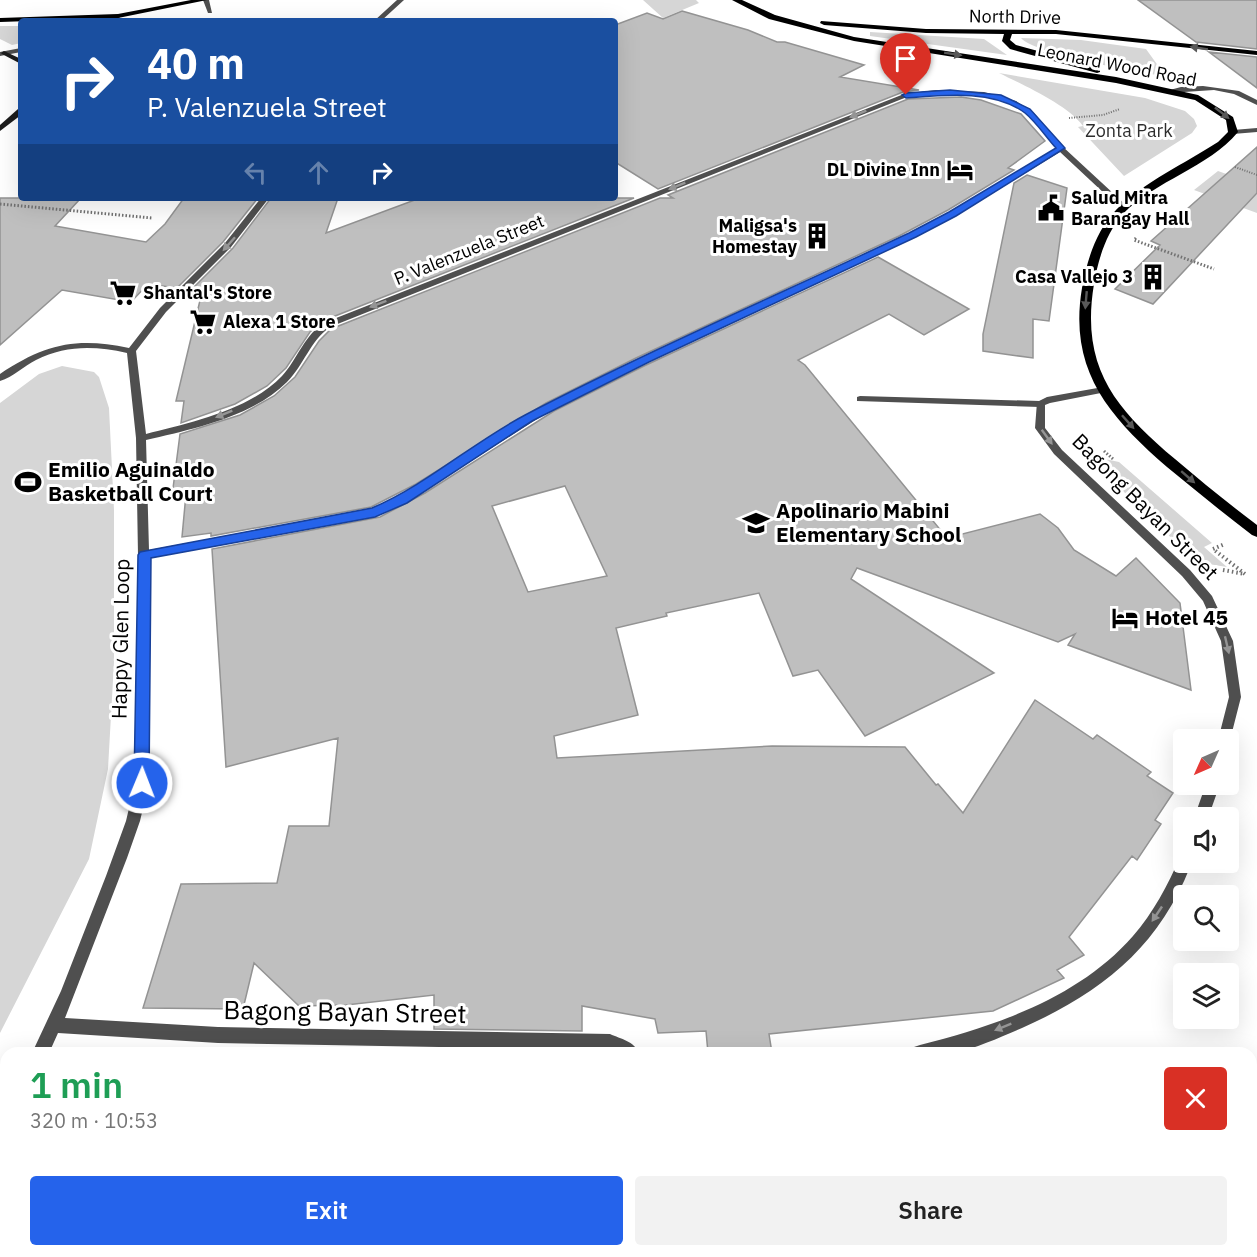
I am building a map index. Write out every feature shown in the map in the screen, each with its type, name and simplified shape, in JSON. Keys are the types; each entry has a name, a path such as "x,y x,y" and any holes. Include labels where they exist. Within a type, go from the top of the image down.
{"main road":[{"path":"120,18 204,0"},
{"name":"Leonard Wood Road","path":"736,0 772,17 854,39 1116,80 1198,98 1230,119 1233,132"},
{"name":"North Drive","path":"772,17 926,32 1009,31 1081,34 1257,53"},
{"path":"0,20 18,20"},
{"path":"849,26 840,32 854,39"},
{"path":"1009,31 1005,41 1013,47 1089,66 1116,80"},
{"path":"1,53 18,61"},
{"path":"0,129 18,114"},
{"path":"1233,132 1221,144 1124,207 1104,233 1092,266 1085,303 1088,348 1103,390 1112,404 1144,440 1216,501 1257,532"}],"street":[{"path":"204,0 210,12"},
{"path":"381,18 402,0"},
{"path":"1,53 18,50"},
{"path":"1169,91 1201,86 1226,90 1257,103"},
{"name":"P. Valenzuela Street","path":"141,438 193,426 260,396 284,381 323,328 348,316 906,95 950,92 1001,98 1028,111 1061,148 1124,207"},
{"path":"1233,132 1257,129"},
{"path":"144,555 375,512 402,500 528,418 645,360 913,235 1061,148"},
{"path":"0,378 28,358 50,348 84,344 131,351 162,310 235,238 263,201"},
{"name":"Happy Glen Loop","path":"43,1047 56,1025 123,852 142,783 144,555 141,438 131,351"},
{"path":"860,399 1040,404 1072,393 1103,390"},
{"name":"Bagong Bayan Street","path":"1040,404 1040,428 1058,452 1186,573 1208,599 1227,641 1235,697 1227,729"},
{"path":"939,1047 1001,1028 1055,1004 1098,978 1133,947 1160,910 1181,873"},
{"name":"Bagong Bayan Street","path":"56,1025 218,1035 610,1042 622,1047"}],"path":[{"path":"1068,118 1103,115 1123,108"},
{"path":"1226,163 1257,175"},
{"path":"0,204 152,218"},
{"path":"1134,240 1214,269"},
{"path":"1104,451 1113,459"},
{"path":"1214,569 1245,574 1213,549 1226,543"}],"green space":[{"path":"643,0 696,0 699,3 663,18"},
{"path":"0,26 18,26 18,44 12,45 0,39"},
{"path":"870,32 984,39 1007,55 870,36"},
{"path":"1021,38 1081,40 1146,49 1164,74 1163,76 1132,71 1065,56 1030,44"},
{"name":"Zonta Park","path":"999,73 1145,98 1185,111 1194,119 1197,126 1192,133 1124,176 1078,127 1083,126 1076,118 1044,96"},
{"path":"1218,171 1257,185 1257,213 1194,190"},
{"path":"62,366 94,372 99,377 109,408 114,510 114,662 108,769 89,859 0,1033 0,403 39,374"},
{"path":"1086,455 1119,462 1212,543 1204,547 1227,567 1196,562"}],"building":[{"path":"1138,0 1257,0 1257,49 1196,42"},
{"path":"682,11 748,30 777,42 785,42 864,65 840,77 919,90 903,92 658,189 618,164 618,24 647,13 663,19"},
{"path":"1209,52 1257,57 1257,88"},
{"path":"961,97 981,100 1021,114 1045,141 1008,168 1014,170 948,210 899,236 636,358 546,403 416,484 371,507 211,536 211,533 182,537 186,494 172,496 180,434 240,415 274,396 295,377 319,341 331,329 660,198 673,198 668,195 908,99"},
{"path":"1257,147 1257,193 1153,304 1115,289 1160,245 1151,241"},
{"path":"1027,175 1067,188 1049,321 1033,319 1033,358 983,351 983,334 1014,183"},
{"path":"0,198 18,198 18,201 78,201 55,226 146,242 165,224 182,201 256,201 223,242 177,288 148,284 131,302 62,290 0,345"},
{"path":"618,198 634,198 325,320 310,332 286,368 267,386 235,404 181,423 184,401 176,401 202,292 191,290 233,248 269,201 337,201 326,233 412,201 618,201"},
{"path":"878,257 969,309 924,335 889,314 798,360 805,365 947,538 1040,514 1058,528 1074,550 1116,576 1136,558 1180,603 1191,690 1068,645 1075,634 1058,642 857,568 851,579 994,673 865,736 818,670 793,676 759,593 666,613 667,616 616,628 638,715 554,736 557,758 772,746 905,747 963,813 1035,700 1093,739 1097,735 1151,772 1147,776 1173,793 1155,820 1161,824 1137,860 1132,856 1069,937 1084,955 1057,970 1064,978 993,1011 769,1034 771,1047 707,1047 706,1031 658,1033 655,1019 582,1006 582,1031 434,1029 434,995 346,1005 299,1006 254,963 243,1009 143,1008 181,884 277,883 289,826 329,826 338,738 226,767 212,549 380,517 425,493 554,411 644,366","holes":["565,486 607,576 528,592 492,506"]}],"place":[{"name":"DL Divine Inn","path":"960,170"},
{"name":"Salud Mitra Barangay Hall","path":"1051,208"},
{"name":"Maligsa's Homestay","path":"817,236"},
{"name":"Casa Vallejo 3","path":"1153,277"},
{"name":"Shantal's Store","path":"123,293"},
{"name":"Alexa 1 Store","path":"203,322"},
{"name":"Emilio Aguinaldo Basketball Court","path":"28,482"},
{"name":"Apolinario Mabini Elementary School","path":"756,523"},
{"name":"Hotel 45","path":"1125,618"}],"route":[{"path":"142,783 144,555 375,512 402,500 432,482 528,418 645,360 874,255 952,214 1061,148 1028,111 1001,98 983,94 950,92 906,95"}]}
